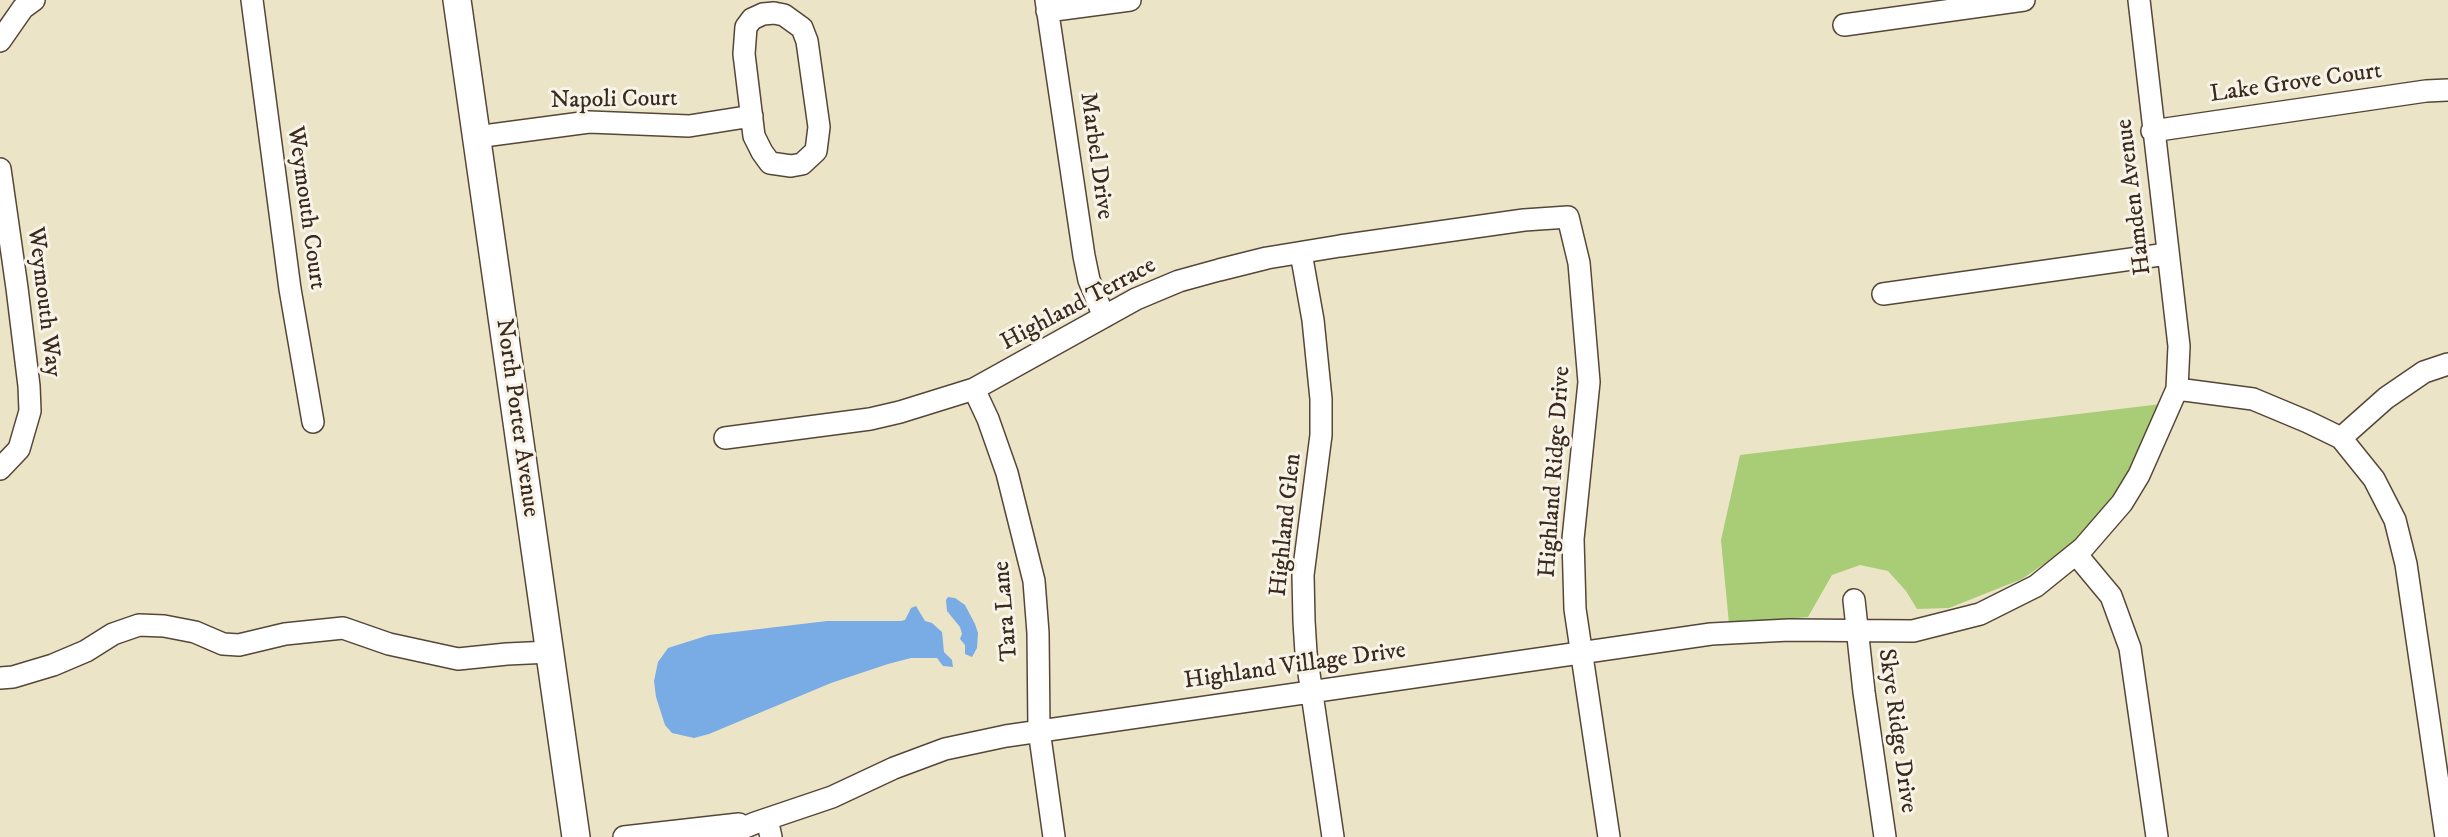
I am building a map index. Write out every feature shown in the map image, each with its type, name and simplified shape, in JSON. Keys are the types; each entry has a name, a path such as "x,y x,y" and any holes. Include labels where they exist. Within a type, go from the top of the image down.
{"main road":[{"name":"North Porter Avenue","path":"456,0 576,837"}],"street":[{"path":"0,41 23,8 34,0"},
{"name":"Weymouth Court","path":"252,0 290,289 313,422"},
{"path":"1046,5 1130,0"},
{"path":"1844,25 2024,0"},
{"name":"Hamden Avenue","path":"2139,0 2152,131 2179,346 2177,389"},
{"name":"Marbel Drive","path":"1046,5 1084,256 1089,280 1104,317"},
{"path":"763,14 784,15 802,28 807,41 819,127 816,151 802,164 791,166 770,163 754,136 752,116 744,54 746,27 752,19 763,14"},
{"name":"Lake Grove Court","path":"2152,131 2426,91 2448,90"},
{"name":"Napoli Court","path":"476,136 589,122 689,126 752,116"},
{"name":"Weymouth Way","path":"0,169 17,288 30,411 19,449 0,469"},
{"name":"Highland Terrace","path":"725,438 870,419 974,389 1136,299 1179,281 1267,258 1301,252 1513,222 1568,217"},
{"name":"Highland Ridge Drive","path":"1568,217 1579,262 1589,371 1588,411 1577,482 1573,578 1581,652 1609,837"},
{"name":"Highland Glen","path":"1301,252 1315,339 1321,399 1321,435 1303,575 1306,653 1333,837"},
{"path":"1883,294 2167,254"},
{"path":"2341,438 2386,398 2424,372 2448,364"},
{"name":"Tara Lane","path":"974,389 988,419 1007,473 1034,581 1038,633 1039,730 1054,837"},
{"path":"2177,389 2253,399 2341,438 2374,479 2395,520 2406,564 2443,789 2446,837"},
{"name":"Highland Village Drive","path":"721,837 764,826 894,768 945,749 1039,730 1742,631 1913,631 1980,614 2036,586 2076,554 2104,526 2139,475 2177,389"},
{"path":"2076,554 2111,596 2130,648 2157,837"},
{"path":"1854,600 1857,631"},
{"path":"0,678 13,677 53,665 86,651 113,634 139,625 195,632 223,644 239,645 285,634 343,628 389,644 458,659 550,652"},
{"name":"Skye Ridge Drive","path":"1857,631 1885,837"},
{"name":"Highland Village Drive","path":"624,837 674,830 764,826"}],"green space":[{"path":"2161,404 2126,479 2079,540 2022,579 1949,608 1917,609 1906,591 1888,571 1860,565 1832,575 1808,617 1729,624 1721,540 1740,455"}],"water":[{"path":"948,597 955,598 965,605 975,624 978,633 977,648 972,657 965,654 965,645 960,639 962,634 960,627 947,611"},
{"path":"916,606 925,621 932,623 942,632 944,652 952,660 953,667 943,666 937,658 911,658 888,664 831,683 709,734 694,738 672,733 665,725 656,697 654,681 658,662 668,648 709,635 827,621 901,621 905,620 911,608"}]}
